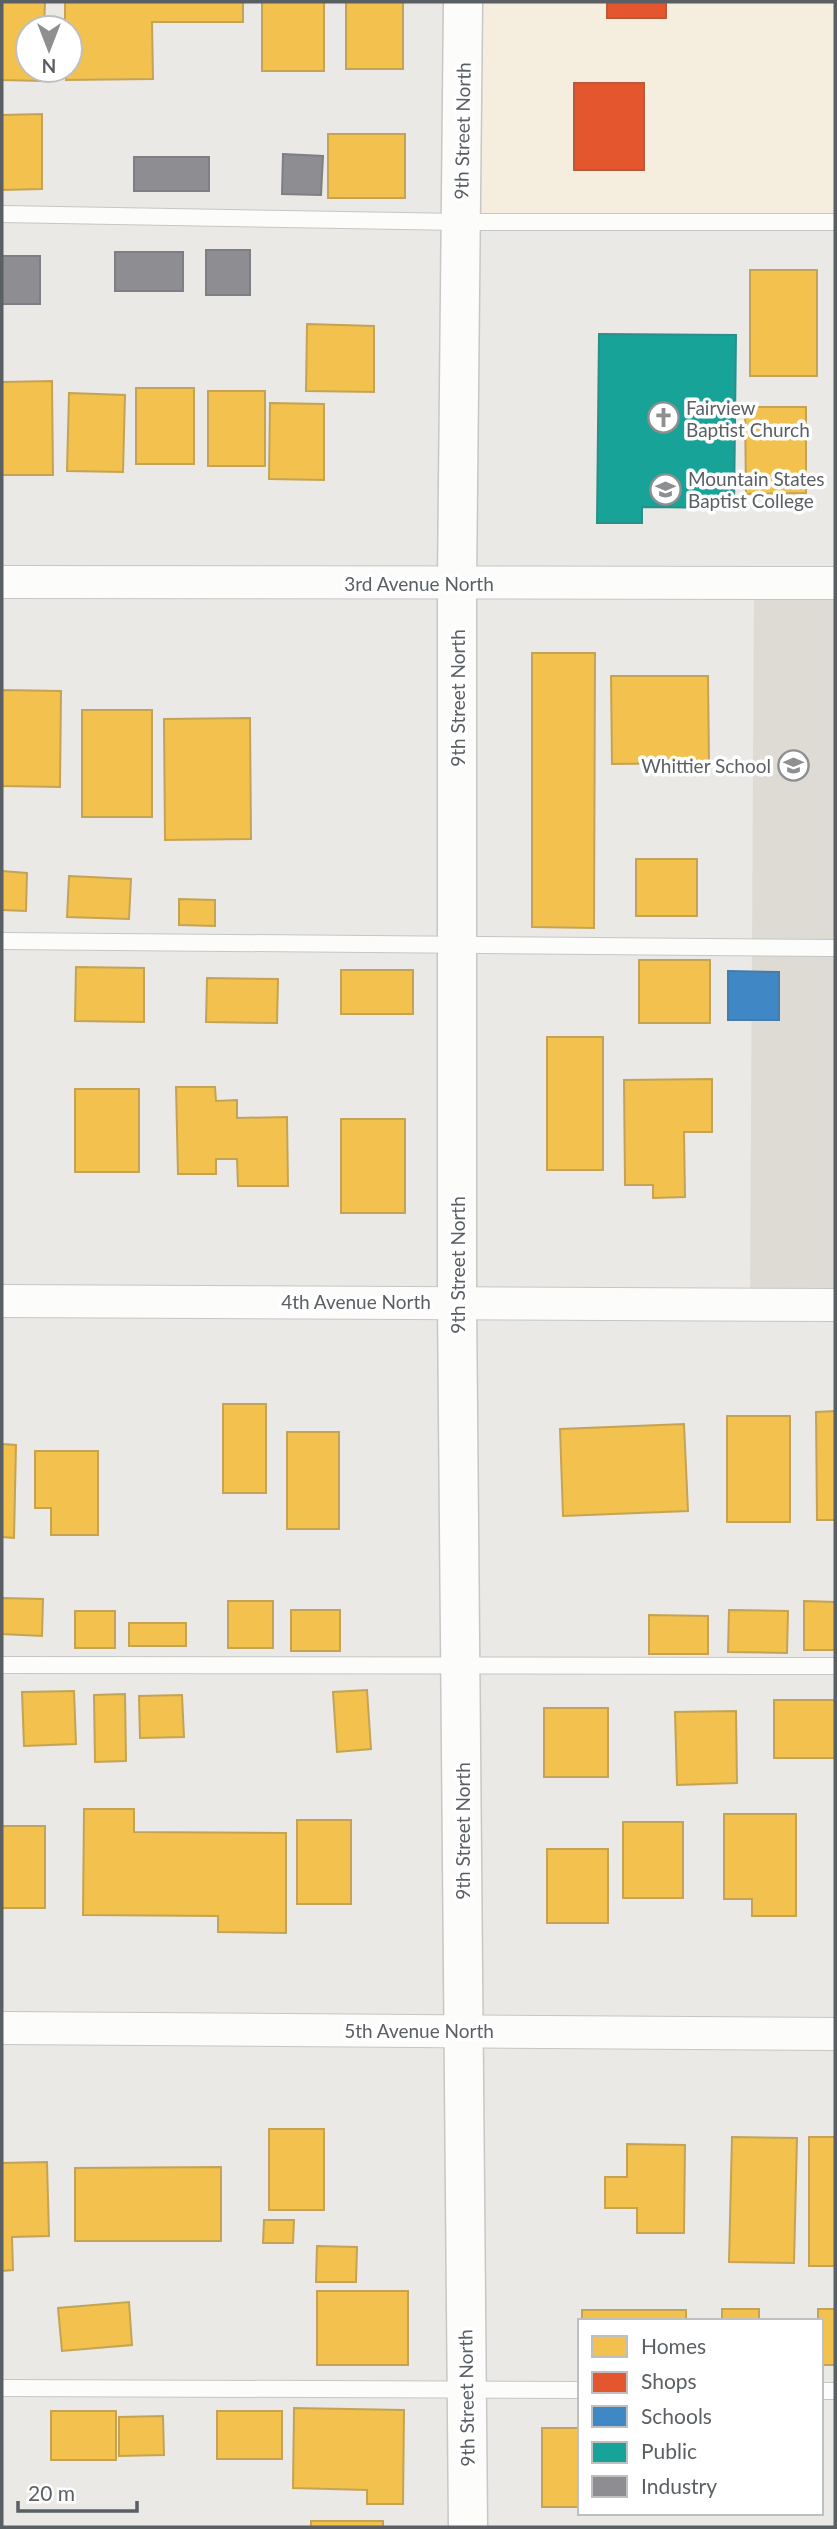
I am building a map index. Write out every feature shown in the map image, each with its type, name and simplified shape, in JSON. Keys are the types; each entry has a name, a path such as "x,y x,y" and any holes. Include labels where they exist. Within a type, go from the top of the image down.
{"main road":[{"name":"9th Street North","path":"463,2 457,583 457,1302 468,2527"}],"street":[{"name":"3rd Avenue North","path":"2,583 835,583"},
{"name":"4th Avenue North","path":"2,1301 835,1305"},
{"name":"5th Avenue North","path":"2,2028 835,2034"}],"lane":[{"path":"2,214 461,222 835,222"},
{"path":"2,941 835,948"},
{"path":"2,1665 835,1666"},
{"path":"2,2388 578,2390"}],"shaded area":[{"path":"464,2 835,2 835,222 461,222"},
{"name":"Whittier School","path":"754,583 835,583 835,1305 750,1305"}],"building: Homes":[{"path":"2,2 45,2 45,14 14,14 14,80 2,80"},
{"path":"65,2 243,2 243,22 152,22 153,79 84,80 84,14 65,14"},
{"path":"262,2 324,2 324,71 262,71"},
{"path":"346,2 403,2 403,69 346,69"},
{"path":"42,114 42,189 2,190 2,115"},
{"path":"328,134 405,134 405,198 328,198"},
{"path":"750,270 817,270 817,376 750,376"},
{"path":"307,324 374,326 374,392 306,391"},
{"path":"52,381 53,475 2,475 2,382"},
{"path":"136,388 194,388 194,464 136,464"},
{"path":"208,391 265,391 265,466 208,466"},
{"path":"69,393 125,395 123,472 67,471"},
{"path":"270,403 324,404 324,480 269,479"},
{"path":"745,407 806,407 806,493 746,494"},
{"path":"532,653 595,653 594,928 532,927"},
{"path":"611,676 708,676 709,763 612,764"},
{"path":"2,690 61,691 60,787 2,786"},
{"path":"82,710 152,710 152,817 82,817"},
{"path":"250,718 251,839 165,840 164,719"},
{"path":"636,859 697,859 697,916 636,916"},
{"path":"2,871 27,873 26,911 2,910"},
{"path":"69,876 131,879 129,919 67,917"},
{"path":"179,899 215,900 215,926 179,925"},
{"path":"639,960 710,960 710,1023 639,1023"},
{"path":"76,967 144,968 144,1022 75,1021"},
{"path":"341,970 413,970 413,1014 341,1014"},
{"path":"207,978 278,979 277,1023 206,1022"},
{"path":"547,1037 603,1037 603,1170 547,1170"},
{"path":"712,1079 712,1132 684,1132 685,1197 653,1198 653,1185 625,1185 624,1080"},
{"path":"176,1087 215,1087 216,1101 237,1100 237,1118 287,1117 288,1186 238,1186 237,1159 216,1159 216,1174 178,1174"},
{"path":"75,1089 139,1089 139,1172 75,1172"},
{"path":"341,1119 405,1119 405,1213 341,1213"},
{"path":"223,1404 266,1404 266,1493 223,1493"},
{"path":"835,1411 835,1520 817,1520 816,1412"},
{"path":"727,1416 790,1416 790,1522 727,1522"},
{"path":"684,1424 688,1511 563,1516 560,1429"},
{"path":"287,1432 339,1432 339,1529 287,1529"},
{"path":"2,1444 16,1445 14,1538 2,1537"},
{"path":"35,1451 98,1451 98,1535 51,1535 51,1508 35,1508"},
{"path":"2,1598 43,1599 42,1636 2,1634"},
{"path":"228,1601 273,1601 273,1648 228,1648"},
{"path":"804,1601 835,1602 835,1650 804,1650"},
{"path":"291,1610 340,1610 340,1651 291,1651"},
{"path":"729,1610 788,1611 787,1653 728,1652"},
{"path":"75,1611 115,1611 115,1648 75,1648"},
{"path":"649,1615 708,1616 708,1654 649,1654"},
{"path":"129,1623 186,1623 186,1646 129,1646"},
{"path":"367,1690 371,1749 337,1752 333,1692"},
{"path":"74,1691 76,1744 24,1746 22,1692"},
{"path":"125,1694 126,1761 95,1762 94,1695"},
{"path":"182,1695 184,1737 140,1738 139,1696"},
{"path":"774,1700 835,1700 835,1758 774,1758"},
{"path":"544,1708 608,1708 608,1777 544,1777"},
{"path":"736,1711 737,1783 677,1785 675,1712"},
{"path":"84,1809 134,1809 134,1832 286,1833 286,1933 218,1932 218,1916 83,1915"},
{"path":"724,1814 796,1814 796,1916 752,1916 752,1899 724,1899"},
{"path":"297,1820 351,1820 351,1904 297,1904"},
{"path":"623,1822 683,1822 683,1898 623,1898"},
{"path":"2,1826 45,1826 45,1908 2,1908"},
{"path":"547,1849 608,1849 608,1923 547,1923"},
{"path":"269,2129 324,2129 324,2210 269,2210"},
{"path":"732,2137 797,2138 794,2263 729,2262"},
{"path":"809,2137 835,2137 835,2266 809,2266"},
{"path":"627,2144 685,2145 684,2233 637,2233 637,2208 605,2208 605,2177 627,2177"},
{"path":"47,2162 49,2236 12,2237 13,2270 2,2271 2,2163"},
{"path":"221,2167 221,2241 75,2241 75,2168"},
{"path":"264,2220 294,2220 293,2243 263,2243"},
{"path":"317,2246 357,2247 356,2282 316,2282"},
{"path":"317,2291 408,2291 408,2365 317,2365"},
{"path":"129,2302 132,2345 62,2351 58,2308"},
{"path":"722,2309 759,2309 759,2319 722,2319"},
{"path":"818,2309 835,2309 835,2365 823,2365 823,2319 818,2319"},
{"path":"582,2310 686,2310 686,2319 582,2319"},
{"path":"294,2408 404,2410 403,2504 367,2504 367,2490 293,2488"},
{"path":"51,2411 116,2411 116,2460 51,2460"},
{"path":"217,2411 282,2411 282,2459 217,2459"},
{"path":"163,2416 164,2455 119,2456 119,2417"},
{"path":"542,2428 578,2428 578,2507 542,2507"},
{"path":"311,2521 383,2521 383,2527 311,2527"}],"building: Shops":[{"path":"607,2 666,2 666,18 607,18"},
{"path":"574,83 644,83 644,170 574,170"}],"building: Schools":[{"path":"728,971 779,972 779,1020 728,1020"}],"building: Public":[{"path":"599,334 736,335 734,508 642,507 642,523 597,523"}],"building: Industry":[{"path":"283,154 323,156 321,195 282,194"},
{"path":"134,157 209,157 209,191 134,191"},
{"path":"206,250 250,250 250,295 206,295"},
{"path":"115,252 183,252 183,291 115,291"},
{"path":"2,256 40,256 40,304 2,304"}],"place":[{"name":"Fairview Baptist Church","path":"663,418"},
{"name":"Mountain States Baptist College","path":"665,489"},
{"name":"Whittier School","path":"794,765"}]}
